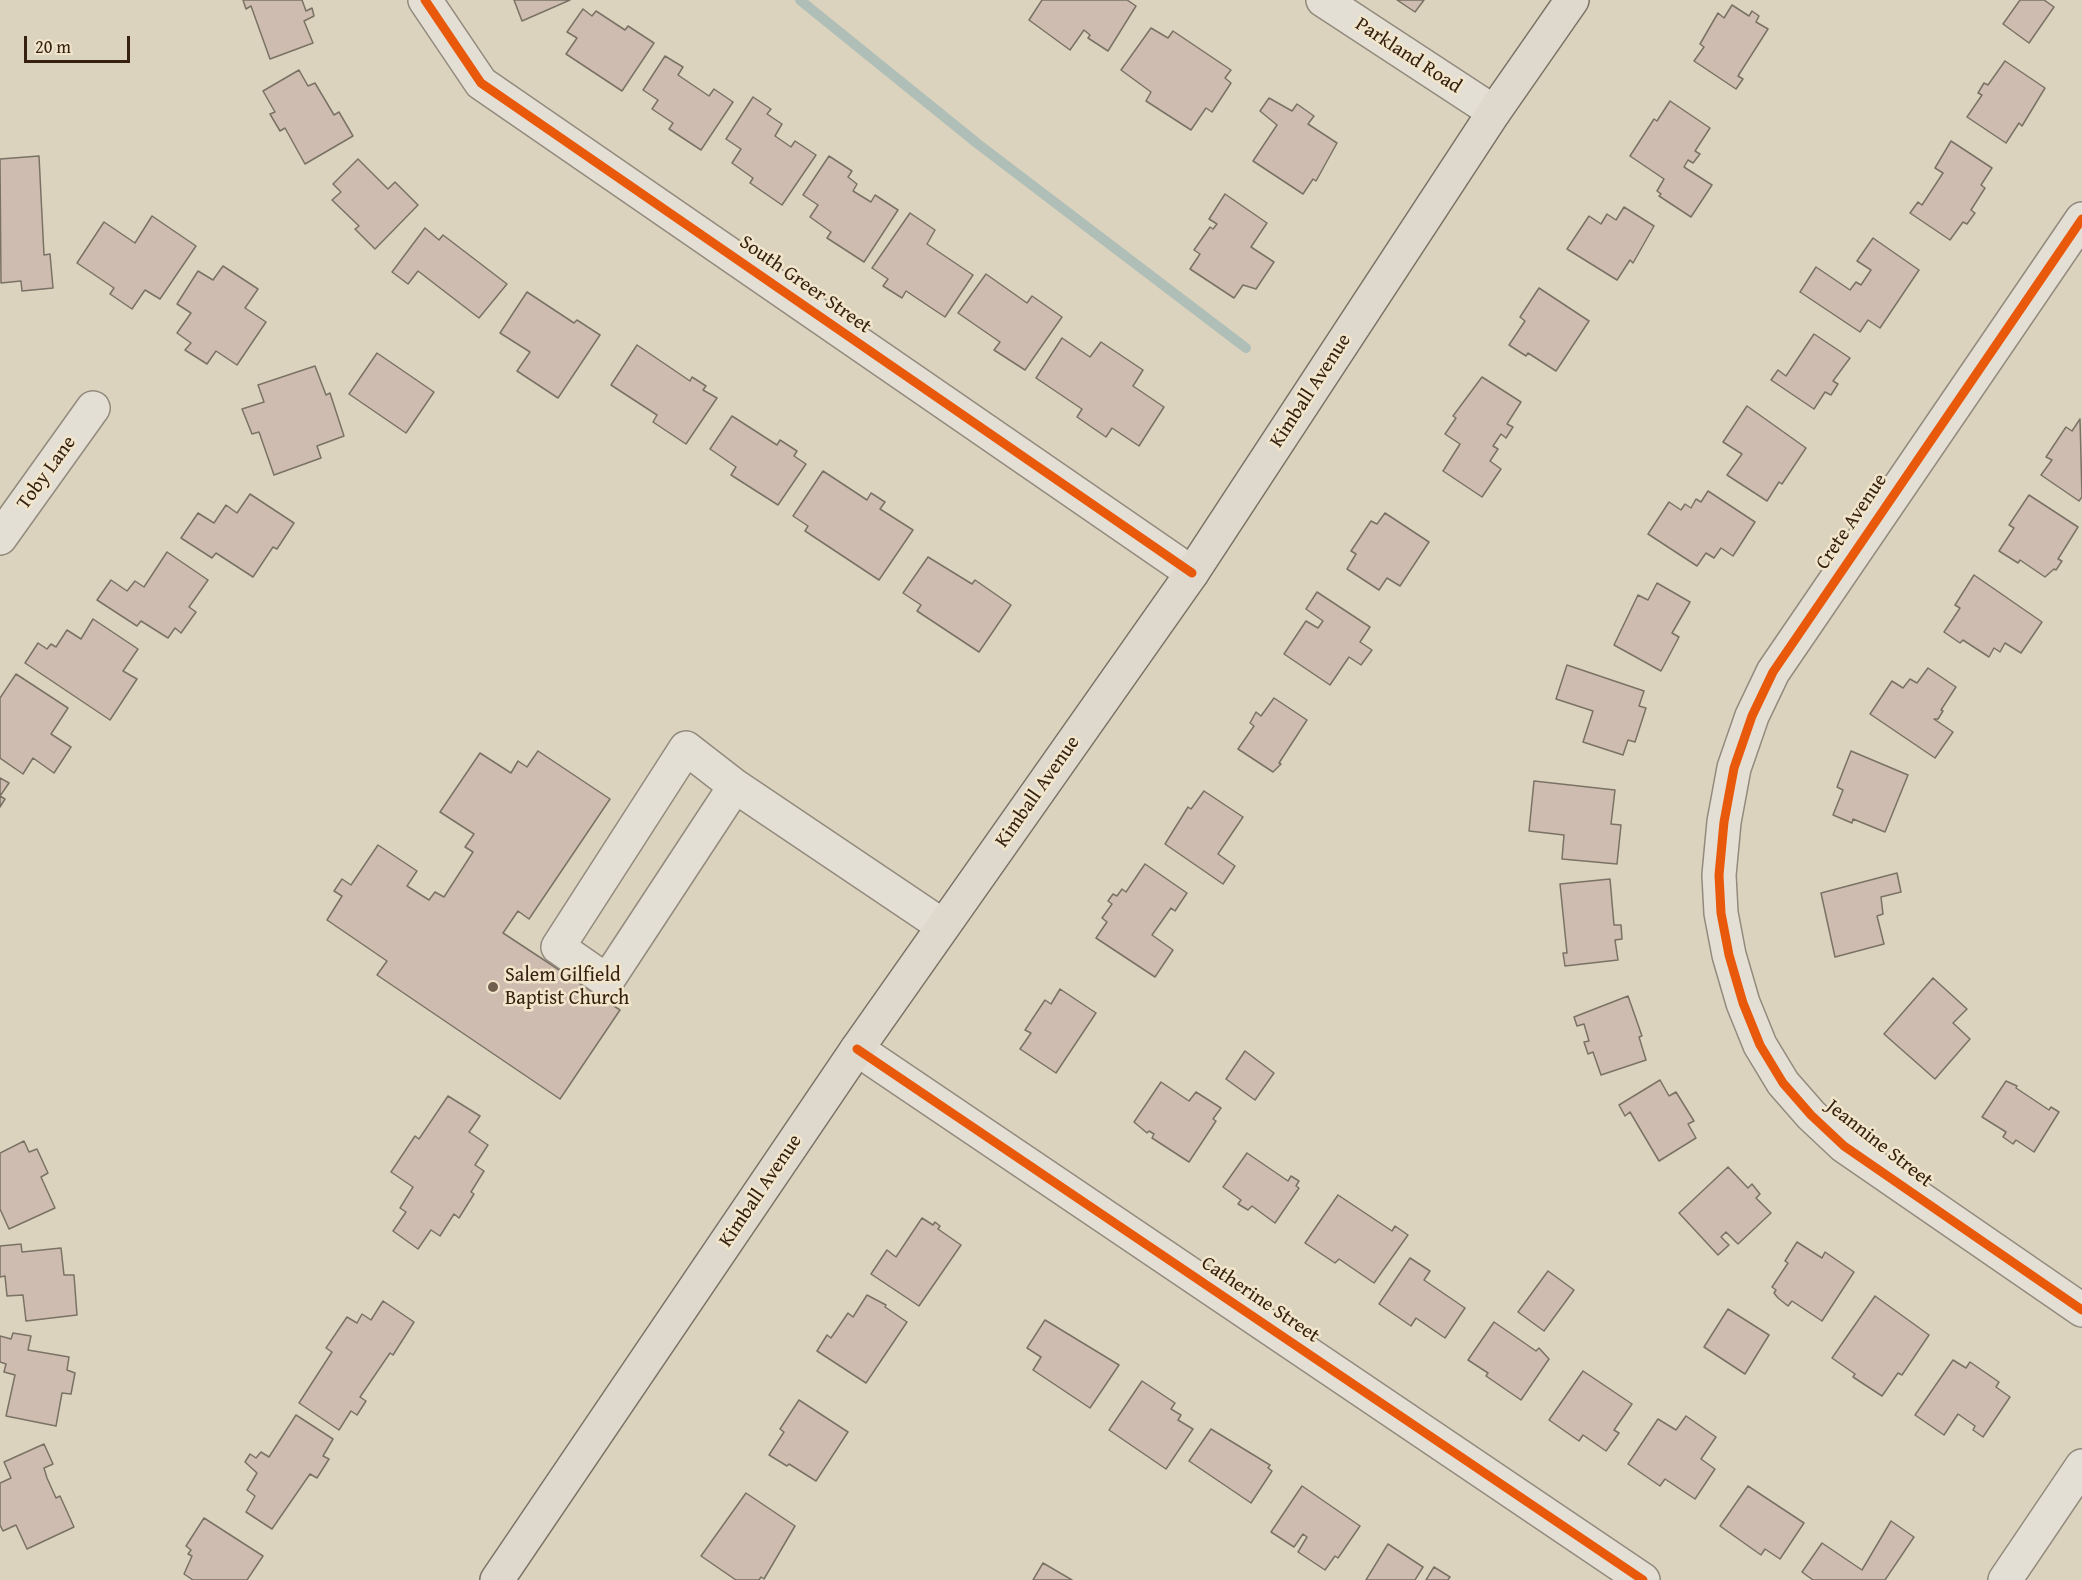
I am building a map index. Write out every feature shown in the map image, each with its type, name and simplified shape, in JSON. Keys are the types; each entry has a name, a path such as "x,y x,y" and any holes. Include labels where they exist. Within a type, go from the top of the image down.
{"main road":[{"name":"Kimball Avenue","path":"497,1580 857,1049 1192,573 1494,112 1572,0"}],"street":[{"name":"South Greer Street","path":"425,0 481,83 1192,573"},
{"name":"Parkland Road","path":"1323,0 1494,112"},
{"name":"Crete Avenue","path":"1719,875 1724,822 1734,768 1752,716 1773,672 2082,219"},
{"name":"Toby Lane","path":"0,538 93,408"},
{"path":"735,786 607,981 558,947 686,748 735,786 943,926"},
{"name":"Jeannine Street","path":"1719,875 1725,934 1743,1003 1760,1045 1783,1083 1810,1115 1844,1146 2082,1310"},
{"name":"Catherine Street","path":"857,1049 1643,1580"},
{"path":"2005,1580 2082,1467"}],"building":[{"path":"243,0 302,0 306,11 312,8 314,16 304,21 313,43 270,59 251,6 246,9"},
{"path":"514,0 570,0 522,21"},
{"path":"1042,0 1127,0 1136,6 1108,51 1088,38 1090,35 1084,30 1070,50 1029,20"},
{"path":"1397,0 1424,0 1415,12"},
{"path":"2020,0 2044,0 2054,7 2029,43 2003,24"},
{"path":"1732,5 1749,16 1752,11 1759,16 1756,22 1768,29 1738,76 1743,79 1736,89 1694,61 1704,47 1700,44 1718,13 1724,18"},
{"path":"583,9 592,16 596,11 625,30 628,26 654,43 622,91 566,54 577,38 567,32"},
{"path":"1151,28 1168,38 1173,31 1231,70 1225,78 1231,83 1212,112 1206,108 1191,130 1146,101 1151,92 1121,70"},
{"path":"665,56 683,67 678,75 709,96 714,89 733,102 701,150 669,129 673,123 652,109 658,100 643,90"},
{"path":"2005,61 2045,88 2022,126 2019,123 2006,143 1967,117 1982,95 1978,93 1984,83 1988,85"},
{"path":"299,70 308,86 315,83 334,115 339,112 353,136 305,164 285,128 280,131 270,114 275,112 263,91"},
{"path":"753,97 771,109 767,114 782,124 775,136 791,147 795,141 816,155 782,205 750,183 753,178 732,163 741,149 726,139"},
{"path":"1269,98 1292,111 1297,104 1314,116 1308,124 1337,143 1316,181 1313,179 1303,194 1253,161 1277,125 1260,111"},
{"path":"1670,101 1710,128 1695,151 1700,154 1693,163 1688,160 1684,167 1712,185 1691,217 1659,196 1661,194 1657,191 1664,179 1630,156 1654,119 1657,121"},
{"path":"1951,141 1992,168 1981,185 1985,188 1971,210 1975,213 1967,224 1963,222 1950,240 1910,213 1918,202 1922,205 1943,173 1935,168"},
{"path":"39,156 44,255 50,254 53,288 22,291 21,281 1,283 0,159"},
{"path":"829,156 852,171 848,177 857,184 853,191 871,202 875,195 898,210 864,262 827,238 831,232 810,217 818,205 803,195"},
{"path":"358,159 388,189 395,182 418,205 375,249 355,229 359,226 332,200 341,192 333,184"},
{"path":"1225,194 1267,223 1251,247 1274,262 1256,289 1243,285 1234,298 1190,269 1200,254 1194,250 1210,227 1213,229 1217,224 1209,219"},
{"path":"1624,207 1654,226 1633,263 1630,260 1617,280 1567,249 1589,216 1601,224 1607,214 1616,220"},
{"path":"910,213 935,230 927,244 973,275 945,317 906,291 902,298 883,286 888,279 872,268"},
{"path":"152,216 196,246 160,299 145,290 132,309 110,294 114,288 77,263 104,222 135,243"},
{"path":"425,228 439,240 443,235 507,284 479,318 418,271 408,284 392,272"},
{"path":"1873,238 1919,270 1880,328 1868,320 1860,332 1800,292 1816,267 1850,290 1856,282 1861,285 1871,270 1857,261"},
{"path":"223,266 258,289 245,308 266,322 237,365 216,351 207,364 185,350 191,343 177,333 191,313 177,304 198,271 213,280"},
{"path":"986,274 1027,303 1032,296 1062,317 1025,370 994,350 1000,342 958,313"},
{"path":"1539,288 1589,321 1556,371 1528,353 1526,356 1509,345 1525,321 1520,317"},
{"path":"527,292 574,323 577,320 600,335 558,398 517,371 530,352 500,333"},
{"path":"1814,334 1850,358 1833,381 1838,384 1831,395 1825,392 1814,409 1771,380 1778,370 1786,376"},
{"path":"1062,338 1090,357 1101,342 1143,370 1133,386 1164,407 1139,446 1112,428 1106,437 1077,417 1082,409 1036,378"},
{"path":"637,345 690,381 692,377 706,386 703,390 717,398 686,444 653,422 657,415 611,385"},
{"path":"377,353 434,392 406,433 349,394"},
{"path":"315,366 326,395 330,393 344,436 317,446 321,458 274,475 259,432 252,434 242,409 264,402 258,385"},
{"path":"1482,377 1521,402 1507,424 1513,427 1506,438 1501,434 1493,446 1498,449 1490,461 1501,469 1482,497 1443,471 1460,444 1445,434 1456,418 1453,416"},
{"path":"1747,406 1806,448 1782,484 1779,482 1767,501 1727,475 1742,454 1723,442"},
{"path":"732,416 777,445 780,440 797,451 794,456 806,464 778,505 731,475 736,467 710,449"},
{"path":"2080,419 2082,497 2079,501 2041,475 2052,460 2046,457 2066,427 2072,431"},
{"path":"823,471 867,500 871,493 885,502 880,509 913,530 879,580 805,531 808,526 793,516"},
{"path":"1708,491 1755,522 1733,556 1721,548 1714,558 1706,553 1697,566 1648,534 1669,502 1681,510 1685,504 1691,508 1696,499 1701,502"},
{"path":"250,494 294,523 277,549 273,547 253,577 216,553 212,558 181,538 198,513 214,523 226,505 237,513"},
{"path":"2029,495 2078,527 2058,559 2062,561 2056,570 2054,569 2045,577 2020,560 2018,563 1999,551 2014,528 2009,525"},
{"path":"1385,513 1429,542 1400,586 1387,578 1379,590 1347,569 1356,554 1351,551 1371,521 1377,524"},
{"path":"167,552 208,580 189,607 196,612 181,633 175,628 168,638 141,621 137,626 97,600 111,580 127,591 135,581 144,587"},
{"path":"928,557 972,584 975,580 1011,605 979,652 917,611 921,605 903,593"},
{"path":"1974,575 2042,622 2021,653 2005,643 2000,652 1994,648 1989,657 1963,640 1960,643 1944,632 1960,608 1955,605"},
{"path":"1657,583 1690,602 1672,633 1679,637 1661,671 1614,645 1638,595 1648,600"},
{"path":"1317,592 1370,627 1360,642 1372,650 1361,665 1349,657 1330,685 1284,654 1306,621 1318,628 1323,621 1306,609"},
{"path":"93,619 138,649 123,671 137,679 110,720 25,663 38,643 47,649 51,644 56,647 67,630 81,639"},
{"path":"1567,665 1644,691 1639,706 1646,708 1635,742 1628,740 1623,755 1583,742 1593,711 1556,699"},
{"path":"1928,668 1956,687 1938,719 1934,719 1953,732 1935,758 1870,714 1892,681 1903,688 1910,679 1917,683"},
{"path":"16,674 68,708 51,734 71,747 54,773 33,758 23,774 0,758 0,698"},
{"path":"1274,698 1307,720 1279,763 1281,764 1273,772 1238,749 1254,726 1250,723 1256,712 1261,716"},
{"path":"538,751 610,799 529,919 518,911 503,933 620,1010 560,1099 377,975 387,961 327,920 342,896 334,891 342,879 351,885 378,845 417,871 407,886 429,900 435,892 444,897 473,852 465,847 474,834 440,812 480,753 511,773 518,761 527,767"},
{"path":"1851,751 1908,775 1885,832 1853,819 1852,823 1833,815 1843,790 1837,787"},
{"path":"0,778 9,783 0,796"},
{"path":"1534,781 1615,790 1611,824 1621,825 1617,864 1562,859 1564,835 1529,831"},
{"path":"1204,791 1243,817 1218,854 1235,866 1223,884 1165,844 1188,807 1191,809"},
{"path":"0,796 5,799 0,807"},
{"path":"1145,864 1187,893 1175,911 1171,908 1152,935 1173,950 1155,977 1096,938 1107,922 1102,918 1112,904 1108,901 1113,894 1117,896 1122,889 1126,892"},
{"path":"1897,873 1901,892 1881,897 1883,914 1877,916 1884,944 1835,957 1821,893"},
{"path":"1610,879 1614,925 1621,925 1622,939 1615,940 1618,960 1565,966 1563,953 1567,953 1560,884"},
{"path":"1933,978 1967,1009 1953,1023 1970,1039 1935,1079 1884,1034"},
{"path":"1060,989 1096,1013 1056,1073 1020,1049 1031,1033 1025,1030 1045,1000 1051,1004"},
{"path":"1628,996 1642,1036 1639,1037 1646,1060 1601,1075 1593,1052 1588,1054 1584,1042 1589,1041 1584,1024 1577,1026 1574,1017"},
{"path":"1245,1051 1274,1073 1255,1100 1226,1079"},
{"path":"1660,1080 1669,1096 1676,1092 1694,1121 1688,1124 1696,1138 1659,1161 1630,1112 1625,1116 1619,1105"},
{"path":"2006,1081 2017,1086 2016,1088 2049,1110 2051,1107 2059,1112 2034,1152 2016,1140 2013,1144 2003,1137 2006,1132 1982,1117"},
{"path":"1161,1082 1189,1101 1196,1092 1221,1108 1213,1119 1216,1121 1189,1162 1152,1138 1154,1134 1149,1131 1147,1133 1134,1122"},
{"path":"448,1096 480,1116 469,1132 488,1145 475,1165 484,1171 471,1192 474,1194 459,1218 454,1214 440,1236 431,1230 418,1249 393,1231 406,1212 400,1208 413,1187 391,1172 415,1136 419,1139"},
{"path":"24,1141 29,1152 37,1149 48,1173 41,1177 55,1208 9,1229 0,1209 0,1153"},
{"path":"1247,1153 1288,1181 1291,1176 1299,1181 1296,1186 1299,1188 1275,1223 1252,1206 1248,1210 1238,1204 1241,1200 1223,1187"},
{"path":"1728,1167 1748,1188 1752,1184 1760,1194 1756,1198 1771,1213 1738,1244 1726,1232 1721,1237 1729,1245 1718,1255 1679,1213"},
{"path":"1338,1195 1392,1231 1395,1226 1408,1235 1374,1283 1339,1259 1335,1263 1305,1243"},
{"path":"922,1218 933,1225 935,1222 940,1226 938,1229 961,1245 919,1306 871,1274 887,1250 896,1257"},
{"path":"1797,1242 1822,1258 1825,1252 1854,1272 1822,1321 1792,1301 1788,1306 1778,1298 1774,1293 1776,1290 1772,1287 1788,1263 1785,1261"},
{"path":"21,1244 22,1252 61,1248 64,1275 74,1275 77,1315 26,1321 23,1295 7,1296 5,1276 0,1277 0,1246"},
{"path":"1410,1258 1430,1271 1424,1280 1465,1308 1445,1338 1416,1318 1411,1326 1379,1304"},
{"path":"1548,1271 1574,1290 1544,1331 1518,1312"},
{"path":"867,1295 886,1305 885,1307 907,1322 866,1383 817,1351 827,1335 831,1338 848,1313 853,1317"},
{"path":"1875,1296 1929,1335 1902,1375 1898,1373 1882,1396 1853,1377 1855,1374 1832,1358"},
{"path":"383,1301 414,1322 393,1355 390,1353 360,1397 366,1401 357,1415 351,1411 339,1430 299,1403 332,1352 326,1348 347,1317 357,1323 362,1314 371,1320"},
{"path":"1728,1309 1769,1335 1745,1374 1704,1347"},
{"path":"1045,1320 1119,1365 1090,1408 1033,1370 1041,1357 1027,1348"},
{"path":"1494,1322 1536,1351 1539,1348 1549,1359 1521,1400 1486,1376 1488,1373 1468,1360"},
{"path":"13,1333 31,1336 28,1350 69,1357 67,1370 75,1373 71,1394 62,1393 56,1426 6,1416 15,1375 4,1372 6,1364 0,1362 0,1336 11,1339"},
{"path":"1953,1360 1966,1368 1970,1362 1999,1382 1996,1387 2010,1397 1983,1437 1973,1430 1975,1426 1958,1414 1944,1435 1915,1415"},
{"path":"1583,1371 1632,1404 1614,1430 1619,1433 1606,1451 1583,1435 1579,1441 1549,1420"},
{"path":"1142,1381 1175,1403 1171,1409 1181,1415 1178,1420 1193,1429 1166,1469 1109,1430"},
{"path":"799,1400 848,1432 816,1481 789,1464 787,1466 769,1455 784,1432 780,1429"},
{"path":"296,1415 333,1439 323,1456 329,1459 317,1478 310,1474 272,1529 246,1512 255,1496 247,1490 257,1473 245,1462 250,1454 256,1458 261,1452 269,1457"},
{"path":"1686,1416 1716,1437 1701,1459 1715,1469 1695,1499 1665,1479 1660,1486 1628,1464 1658,1419 1676,1430"},
{"path":"1211,1429 1270,1465 1268,1468 1272,1471 1251,1503 1189,1461"},
{"path":"44,1444 53,1464 44,1468 47,1478 56,1498 60,1496 74,1527 27,1549 16,1525 3,1531 0,1525 0,1483 11,1478 4,1462"},
{"path":"1302,1486 1360,1526 1338,1558 1335,1556 1325,1570 1298,1552 1307,1537 1303,1534 1294,1547 1271,1532"},
{"path":"1748,1486 1804,1523 1780,1559 1765,1549 1761,1555 1720,1526"},
{"path":"746,1493 795,1526 764,1579 761,1577 759,1580 736,1580 701,1556"},
{"path":"204,1518 263,1556 247,1580 193,1580 184,1574 192,1556 188,1554 191,1550 186,1546"},
{"path":"1891,1521 1914,1537 1885,1580 1813,1580 1802,1572 1822,1543 1862,1570"},
{"path":"1388,1544 1423,1567 1415,1580 1366,1580"},
{"path":"1043,1563 1072,1580 1033,1580"},
{"path":"1434,1567 1450,1577 1448,1580 1426,1580"}],"waterway":[{"path":"800,0 978,144 1246,348"}],"cycle path":[{"path":"425,0 481,83 1192,573"},
{"path":"2082,219 1773,672 1752,716 1734,768 1724,822 1719,875 1721,913 1729,955 1743,1003 1760,1045 1783,1083 1811,1115 1844,1146 2082,1310"},
{"path":"857,1049 1643,1580"}],"place":[{"name":"Salem Gilfield Baptist Church","path":"493,987"}]}
